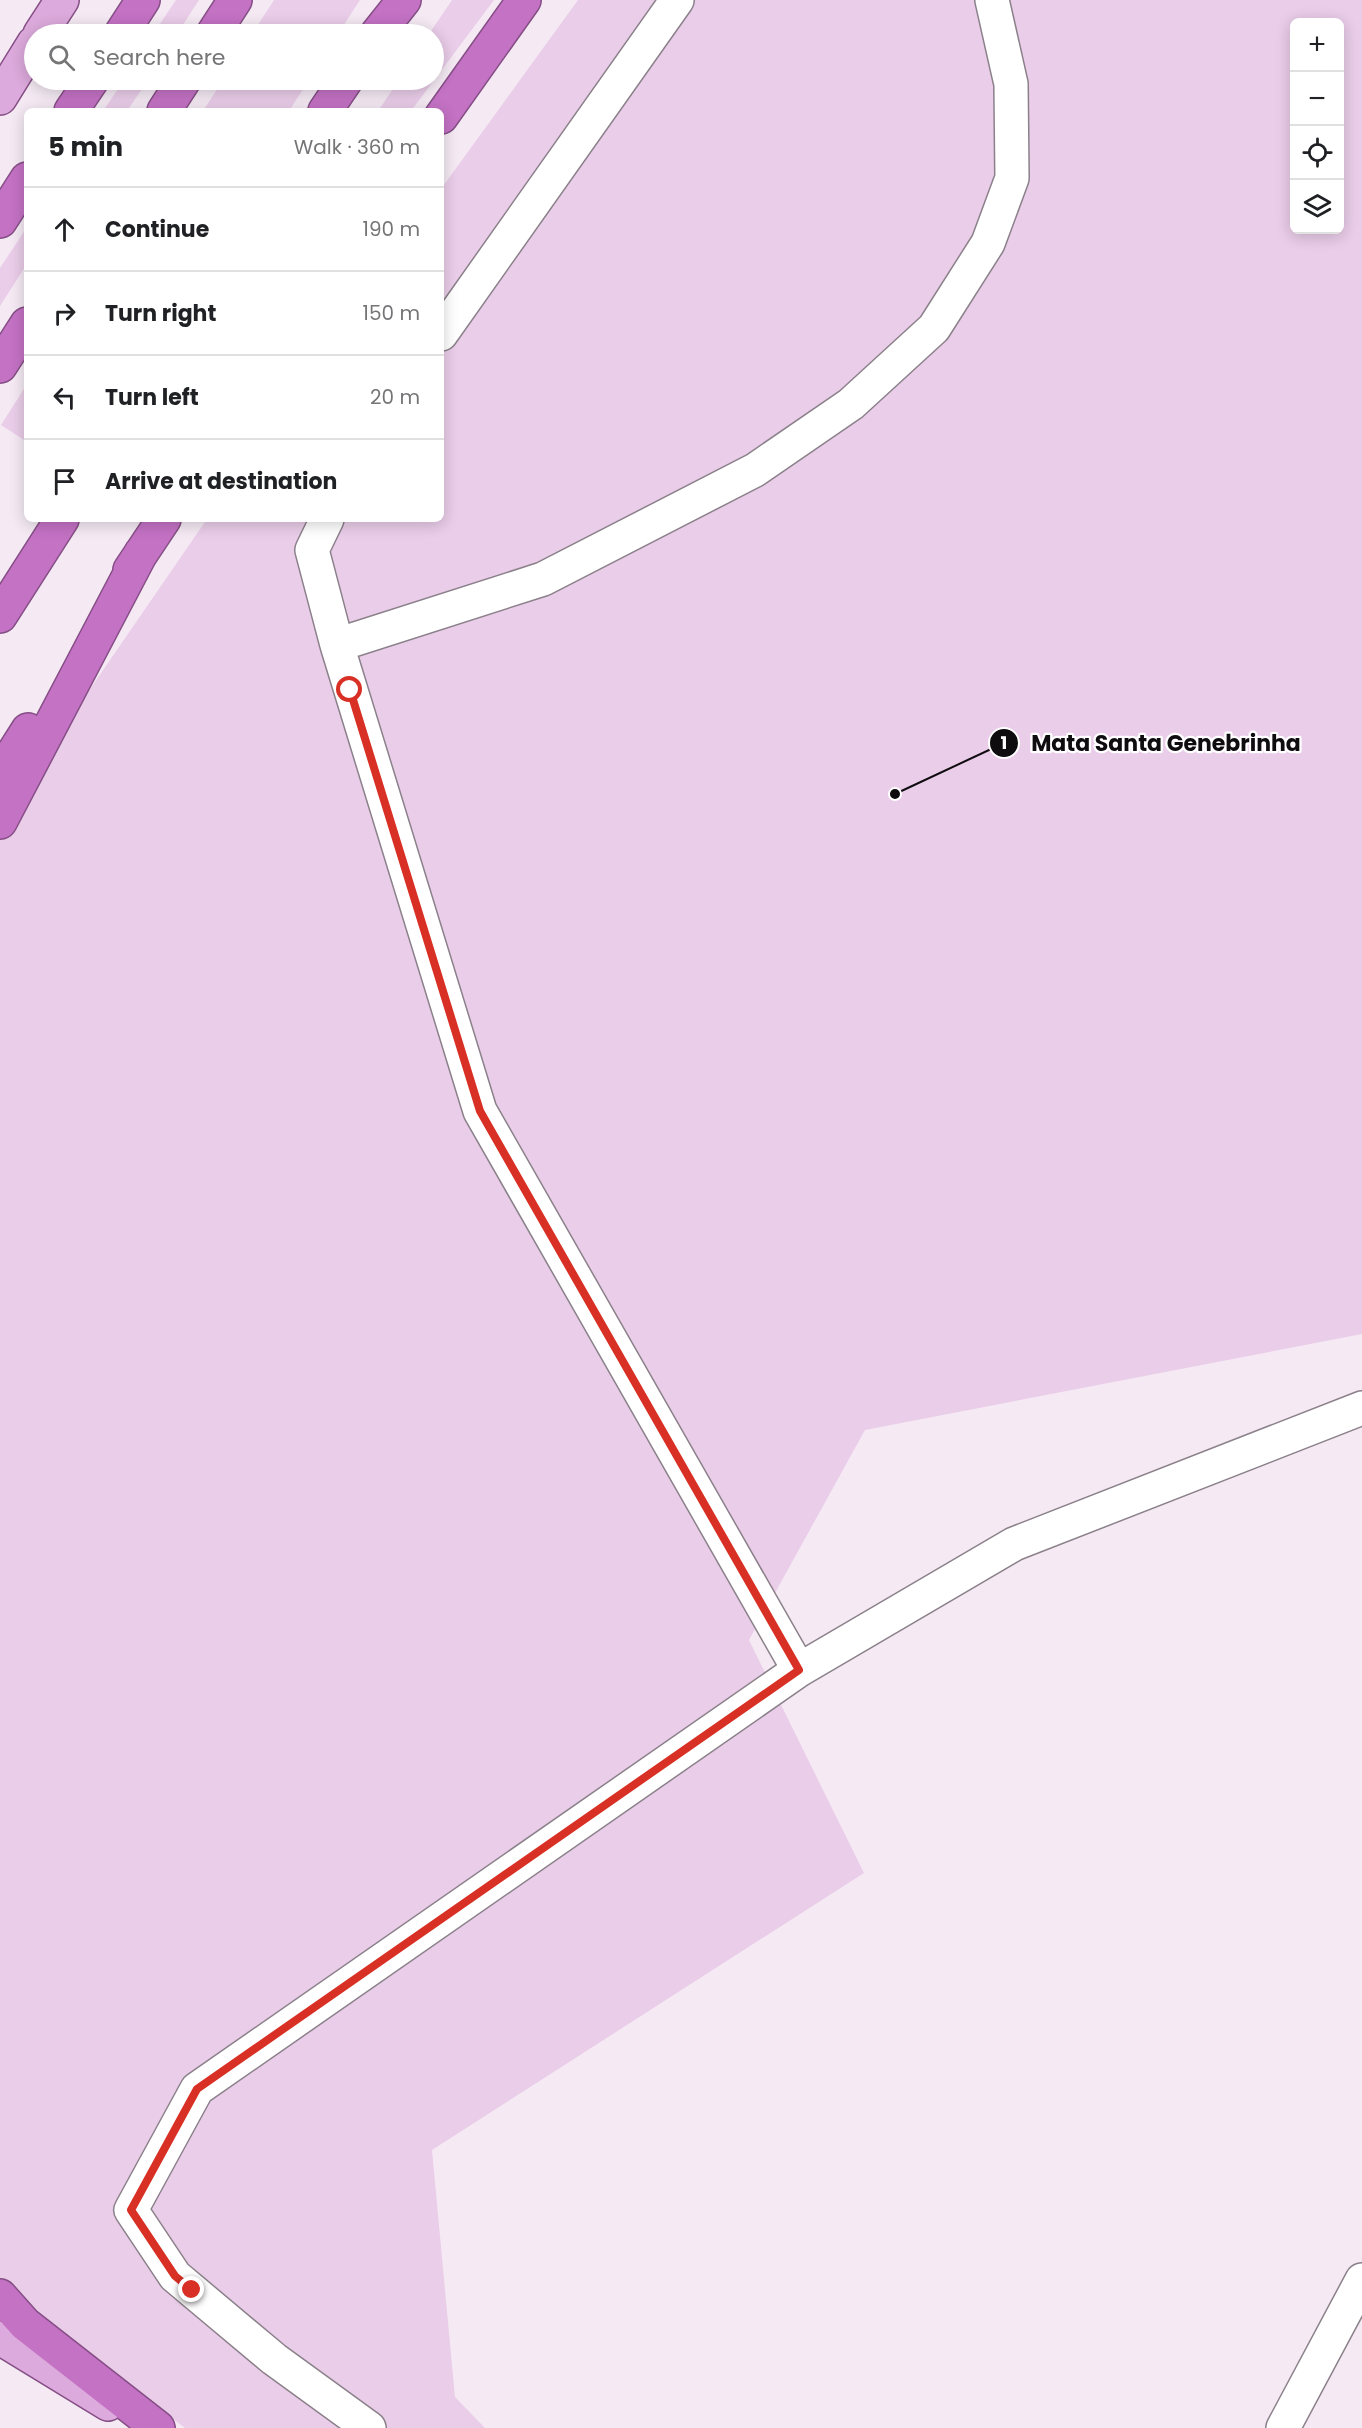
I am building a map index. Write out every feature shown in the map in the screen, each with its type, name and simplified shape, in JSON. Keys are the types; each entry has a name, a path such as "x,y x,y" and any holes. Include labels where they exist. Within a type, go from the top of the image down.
{"highway":[{"path":"127,24 143,0"},
{"path":"219,24 235,0"},
{"path":"382,24 397,0"},
{"path":"384,24 404,0"},
{"path":"444,113 524,0"},
{"path":"73,108 85,90"},
{"path":"166,108 178,90"},
{"path":"328,108 340,90"},
{"path":"0,221 24,184"},
{"path":"0,366 24,329"},
{"path":"0,616 60,522"},
{"path":"0,774 162,522"},
{"path":"0,822 141,553"},
{"path":"0,2296 25,2324 158,2428"}],"main road":[{"path":"46,24 62,0"},
{"path":"0,98 24,59"},
{"path":"0,2338 148,2428"}],"street":[{"path":"444,330 678,0"},
{"path":"337,645 543,579 755,470 851,404 934,328 988,243 1012,178 1011,84 992,0"},
{"path":"326,522 312,550 337,645 480,1111 799,1670"},
{"path":"369,2428 274,2359 175,2276 131,2210 197,2089 799,1670 1014,1544 1362,1408"},
{"path":"1283,2428 1362,2280"}],"shaded area":[{"path":"176,0 199,0 183,24 160,24"},
{"path":"274,0 360,0 344,24 258,24"},
{"path":"452,0 494,0 444,67 444,24 436,24"},
{"path":"578,0 1362,0 1362,1334 865,1430 749,1640 864,1873 432,2150 455,2397 485,2428 185,2428 0,2286 0,826 13,801 205,522 444,522 444,185"},
{"path":"117,90 141,90 129,108 105,108"},
{"path":"217,90 303,90 291,108 205,108"},
{"path":"392,90 427,90 413,108 380,108"},
{"path":"24,232 24,269 0,306 0,268"},
{"path":"24,389 24,440 1,425"}],"place":[{"name":"Mata Santa Genebrinha","path":"895,794"}],"route":[{"path":"192,2290 175,2276 131,2210 197,2089 799,1670 480,1111 350,690"}]}
